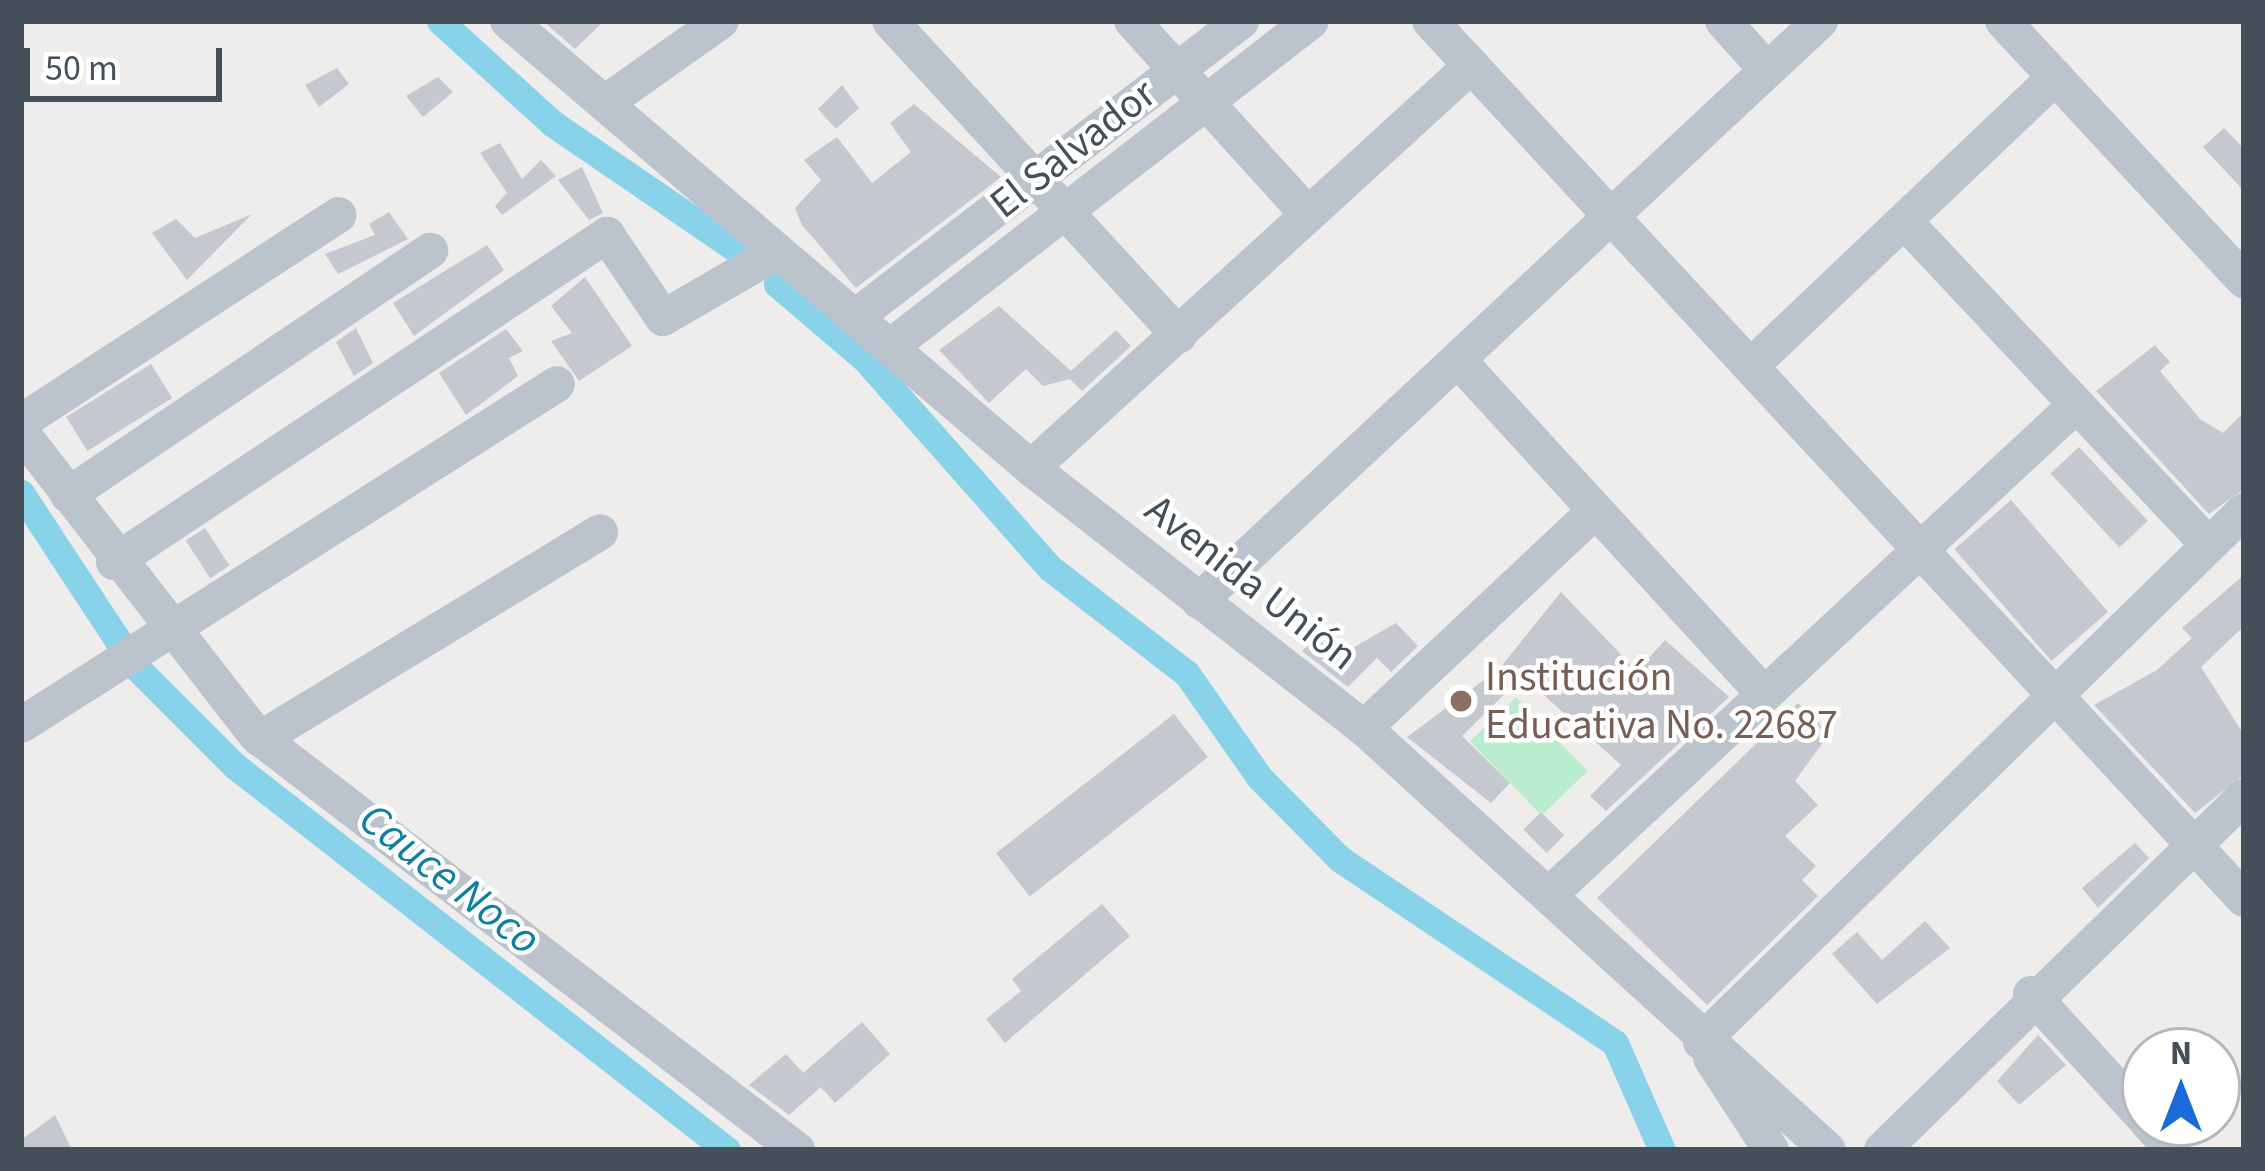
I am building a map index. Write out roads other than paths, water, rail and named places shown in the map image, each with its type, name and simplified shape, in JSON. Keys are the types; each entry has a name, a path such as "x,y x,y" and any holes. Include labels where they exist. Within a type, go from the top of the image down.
{"street":[{"name":"Avenida Unión","path":"508,21 1031,468 1364,728 1549,895 1701,1042 1828,1150"},
{"path":"890,21 1179,335"},
{"path":"1132,21 1306,213"},
{"name":"El Salvador","path":"854,318 1241,21"},
{"name":"El Salvador","path":"890,347 1311,21"},
{"path":"1430,21 1610,221 1754,364 1918,551 2059,694 2244,899"},
{"path":"1723,21 1767,70"},
{"path":"1199,601 1820,21"},
{"path":"2003,21 2238,261"},
{"path":"605,103 719,22"},
{"path":"1031,468 1472,65"},
{"path":"1754,364 1907,224 2055,76"},
{"path":"21,422 338,215"},
{"path":"1907,224 2207,544"},
{"path":"114,562 608,235 663,317 777,252"},
{"path":"68,495 430,250"},
{"path":"1458,360 1762,692"},
{"path":"21,725 166,627 557,384"},
{"path":"1549,895 1762,692 2076,405"},
{"path":"21,432 114,562 260,739 796,1150"},
{"path":"1767,1145 1701,1042 2244,511"},
{"path":"1364,728 1593,512"},
{"path":"260,739 600,532"},
{"path":"1882,1150 2031,994 2244,797"},
{"path":"2031,994 2121,1094"}],"waterway":[{"path":"440,21 552,123 746,256"},
{"path":"777,284 865,359 1050,568 1187,674 1259,777 1340,859 1615,1043 1662,1150"},
{"name":"Cauce Noco","path":"21,493 119,642"},
{"name":"Cauce Noco","path":"132,663 235,766 727,1150"}],"place":[{"name":"Institución Educativa No. 22687","path":"1461,701"}]}
